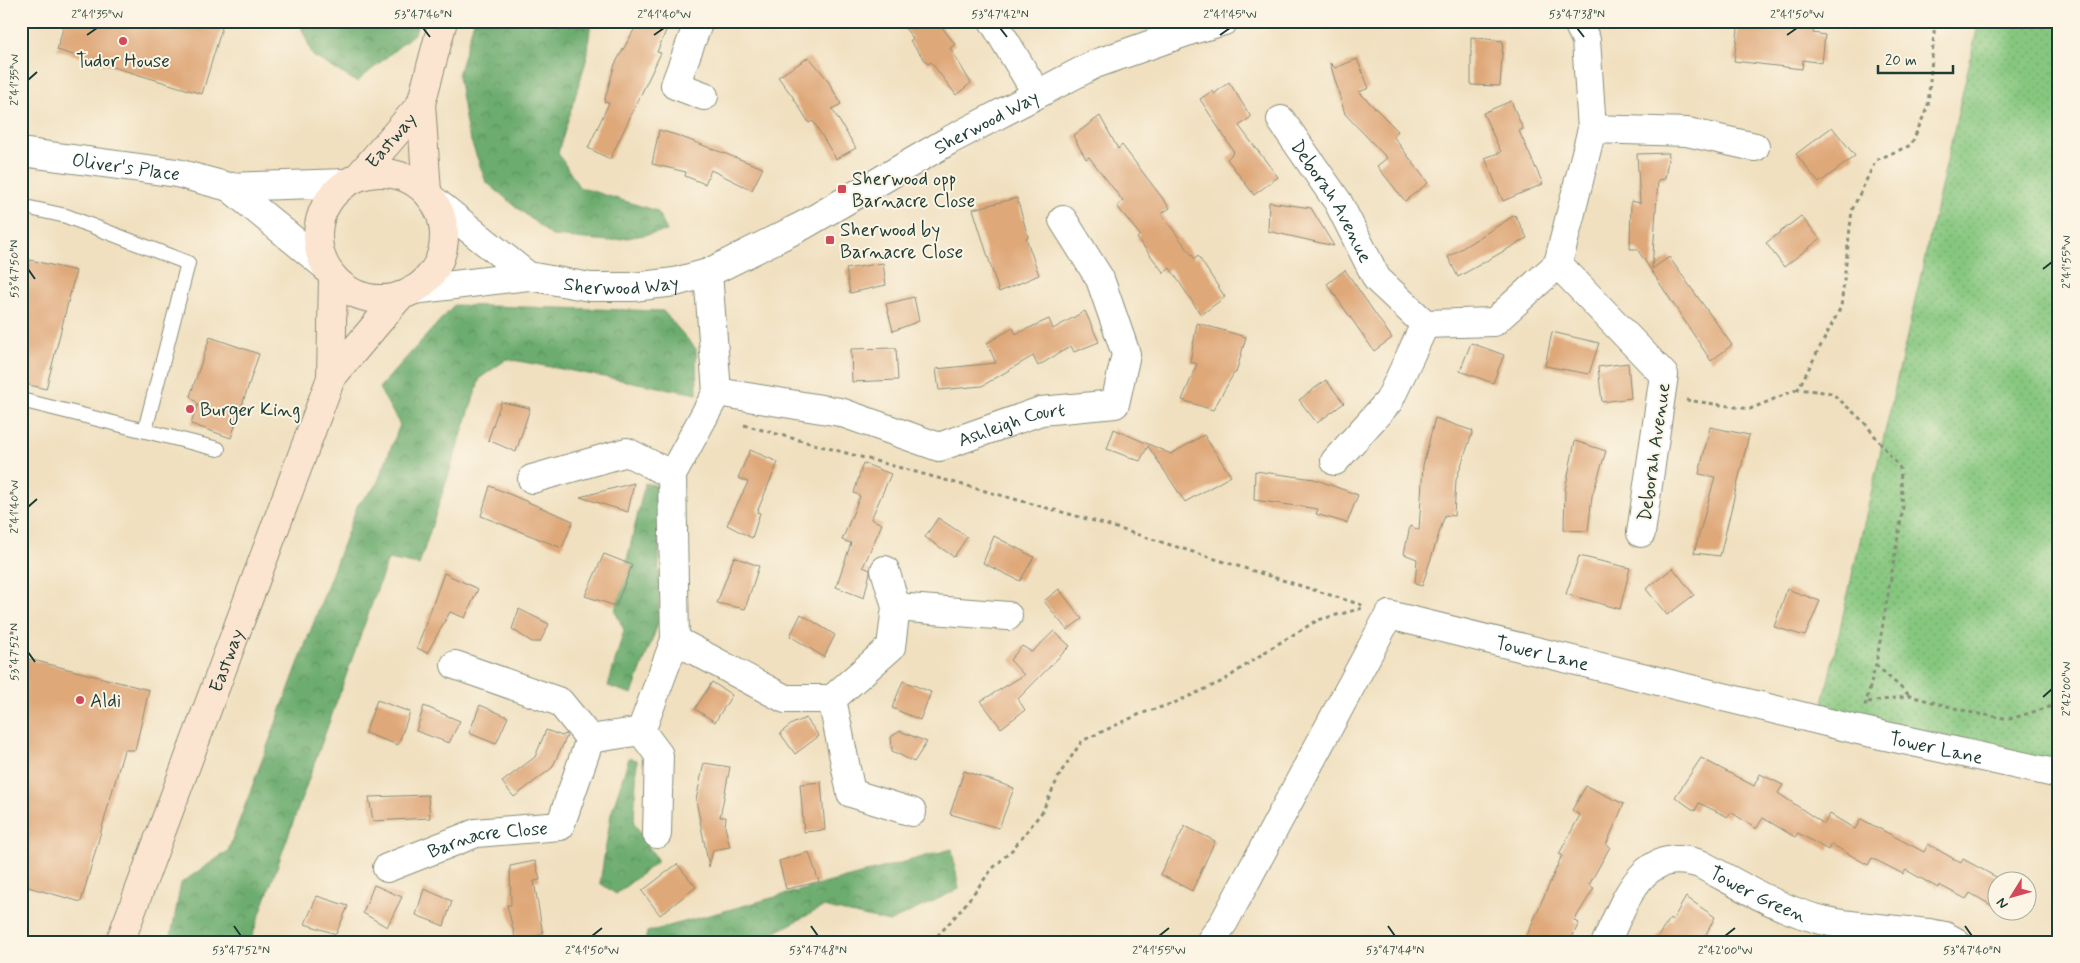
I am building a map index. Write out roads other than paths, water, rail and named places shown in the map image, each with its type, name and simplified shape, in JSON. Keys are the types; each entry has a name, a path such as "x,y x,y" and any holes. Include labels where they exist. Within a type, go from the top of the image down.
{"main road":[{"name":"Eastway","path":"430,195 421,104 443,21"},
{"name":"Eastway","path":"352,179 421,104"},
{"path":"376,172 392,173 409,179 430,195 441,218 444,238 440,259 429,277 406,293 382,299 363,297 347,289 329,271 318,247 318,229 322,211 332,195 352,179 376,172"},
{"name":"Eastway","path":"329,271 331,378"},
{"name":"Eastway","path":"120,942 331,378 406,293"}],"street":[{"path":"700,21 675,85 704,96"},
{"path":"994,21 1037,94"},
{"name":"Sherwood Way","path":"406,293 528,276 590,287 633,287 675,282 708,273 804,225 950,140 1096,64 1192,30 1224,21"},
{"path":"1335,461 1389,401 1424,324 1494,322 1558,264 1592,129 1586,40 1577,21"},
{"name":"Deborah Avenue","path":"1281,120 1338,202 1377,279 1424,324"},
{"path":"1592,129 1687,132 1755,147"},
{"name":"Oliver's Place","path":"21,152 177,173 229,187 352,179"},
{"name":"Oliver's Place","path":"229,187 329,271"},
{"name":"Sherwood Way","path":"430,195 528,276"},
{"name":"Ashleigh Court","path":"712,402 840,412 939,447 1041,411 1115,404 1126,354 1100,279 1063,220"},
{"name":"Deborah Avenue","path":"1558,264 1664,375 1641,533"},
{"path":"641,731 675,640 672,475 712,402 708,273"},
{"path":"532,479 627,452 672,475"},
{"path":"675,640 785,700 832,699 891,648 896,607 885,570"},
{"path":"896,607 1008,616"},
{"name":"Tower Lane","path":"1210,942 1224,922 1389,615 1854,729 2059,774"},
{"path":"454,664 560,702 590,739 641,731"},
{"path":"832,699 851,793 912,812"},
{"path":"641,731 659,755 657,834"},
{"name":"Barnacre Close","path":"387,868 476,834 560,826 590,739"},
{"name":"Tower Green","path":"1606,942 1634,884 1642,874 1652,867 1676,859 1700,864 1775,904 1826,921 1929,933 1945,936 1956,942"}],"lane":[{"path":"21,206 66,216 188,263 145,430"},
{"path":"21,400 218,449"}],"place":[{"name":"Tudor House","path":"123,41"},
{"name":"Sherwood opp Barnacre Close","path":"842,189"},
{"name":"Sherwood by Barnacre Close","path":"830,240"},
{"name":"Burger King","path":"190,409"},
{"name":"Aldi","path":"80,700"}]}
